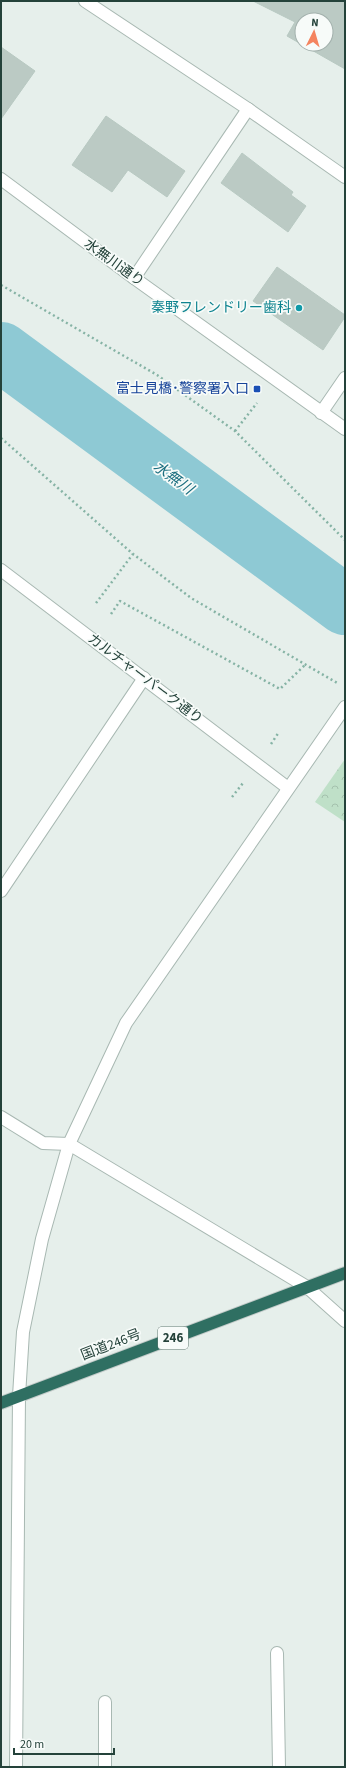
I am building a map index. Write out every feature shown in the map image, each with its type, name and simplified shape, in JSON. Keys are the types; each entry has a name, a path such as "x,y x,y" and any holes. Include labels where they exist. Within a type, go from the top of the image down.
{"highway":[{"name":"国道246号","path":"1,1403 345,1273"}],"street":[{"path":"85,1 248,109 345,177"},
{"path":"134,278 248,109"},
{"name":"水無川通り","path":"1,179 134,278 345,429"},
{"path":"321,413 345,378"},
{"name":"カルチャーパーク通り","path":"1,570 288,788"},
{"path":"1,891 144,678"},
{"path":"16,1767 19,1396 23,1332 42,1239 68,1144 126,1023 345,707"},
{"path":"1,1117 43,1143 68,1144 307,1287 345,1321"},
{"path":"277,1653 279,1767"},
{"path":"105,1702 106,1767"}],"path":[{"path":"1,285 157,375 235,431 345,540"},
{"path":"235,431 257,403"},
{"path":"1,438 133,554 191,598 345,687"},
{"path":"96,602 133,554"},
{"path":"111,614 120,601 280,689 306,664"},
{"path":"271,744 279,732"},
{"path":"232,797 243,782"}],"green space":[{"path":"345,759 345,822 315,802"}],"building":[{"path":"253,1 345,1 345,69 315,52 334,52 334,12 294,12 294,22"},
{"path":"294,24 294,40 287,36"},
{"path":"1,47 35,71 1,119"},
{"path":"106,116 185,171 167,197 128,170 112,192 72,165"},
{"path":"242,153 293,192 291,195 306,206 288,232 221,183"},
{"name":"秦野フレンドリー歯科","path":"277,267 345,315 323,350 253,301"}],"waterway":[{"name":"水無川","path":"1,352 345,605"}],"place":[{"name":"秦野フレンドリー歯科","path":"299,308"},
{"name":"富士見橋･警察署入口","path":"257,389"}]}
